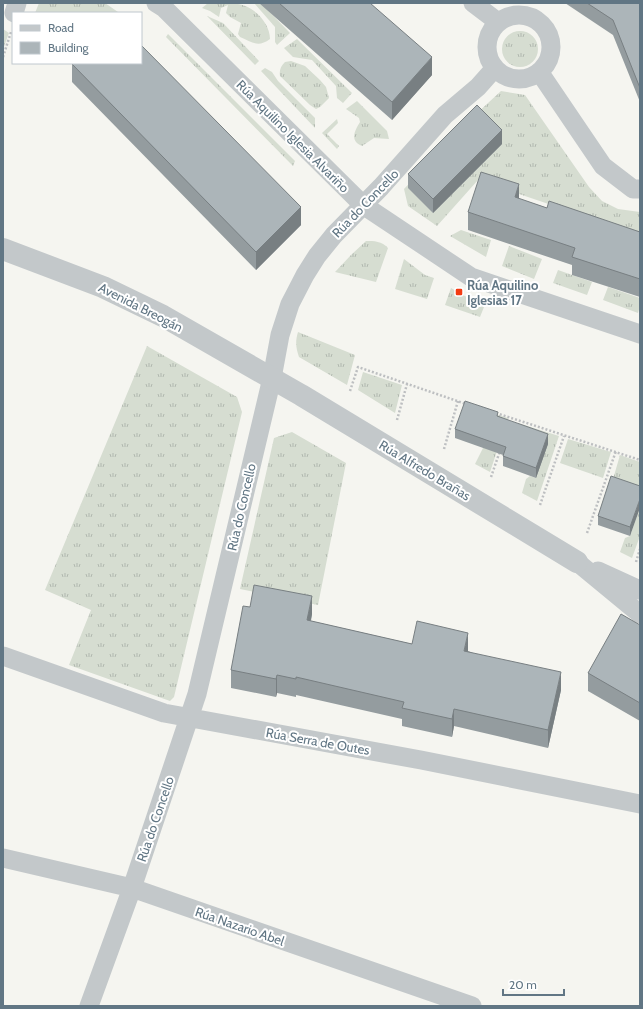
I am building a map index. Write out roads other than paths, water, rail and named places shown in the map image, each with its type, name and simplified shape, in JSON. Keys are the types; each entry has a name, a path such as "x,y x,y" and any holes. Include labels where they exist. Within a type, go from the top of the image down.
{"street":[{"name":"Rúa Aquilino Iglesia Alvariño","path":"156,3 164,8 363,205 471,277 640,334"},
{"path":"473,3 498,22"},
{"path":"514,15 530,16 544,26 552,42 550,59 540,73 525,80 508,78 494,69 487,53 488,36 498,22 514,15"},
{"name":"Rúa do Concello","path":"89,1006 132,888 197,694 272,378 280,335 290,304 305,275 329,240 385,183 445,115 478,87 494,69"},
{"path":"540,73 603,166 633,189 640,189"},
{"name":"Avenida Breogán","path":"3,249 103,286 140,304 272,378"},
{"name":"Rúa Alfredo Brañas","path":"272,378 577,562 640,590"},
{"name":"Rúa Alfredo Brañas","path":"577,562 640,614"},
{"name":"Rúa Serra de Outes","path":"3,656 164,713 189,719 420,760 640,804"},
{"name":"Rúa Nazario Abel","path":"3,858 132,888 472,1006"}],"place":[{"name":"Rúa Aquilino Iglesias 17","path":"459,292"}]}
